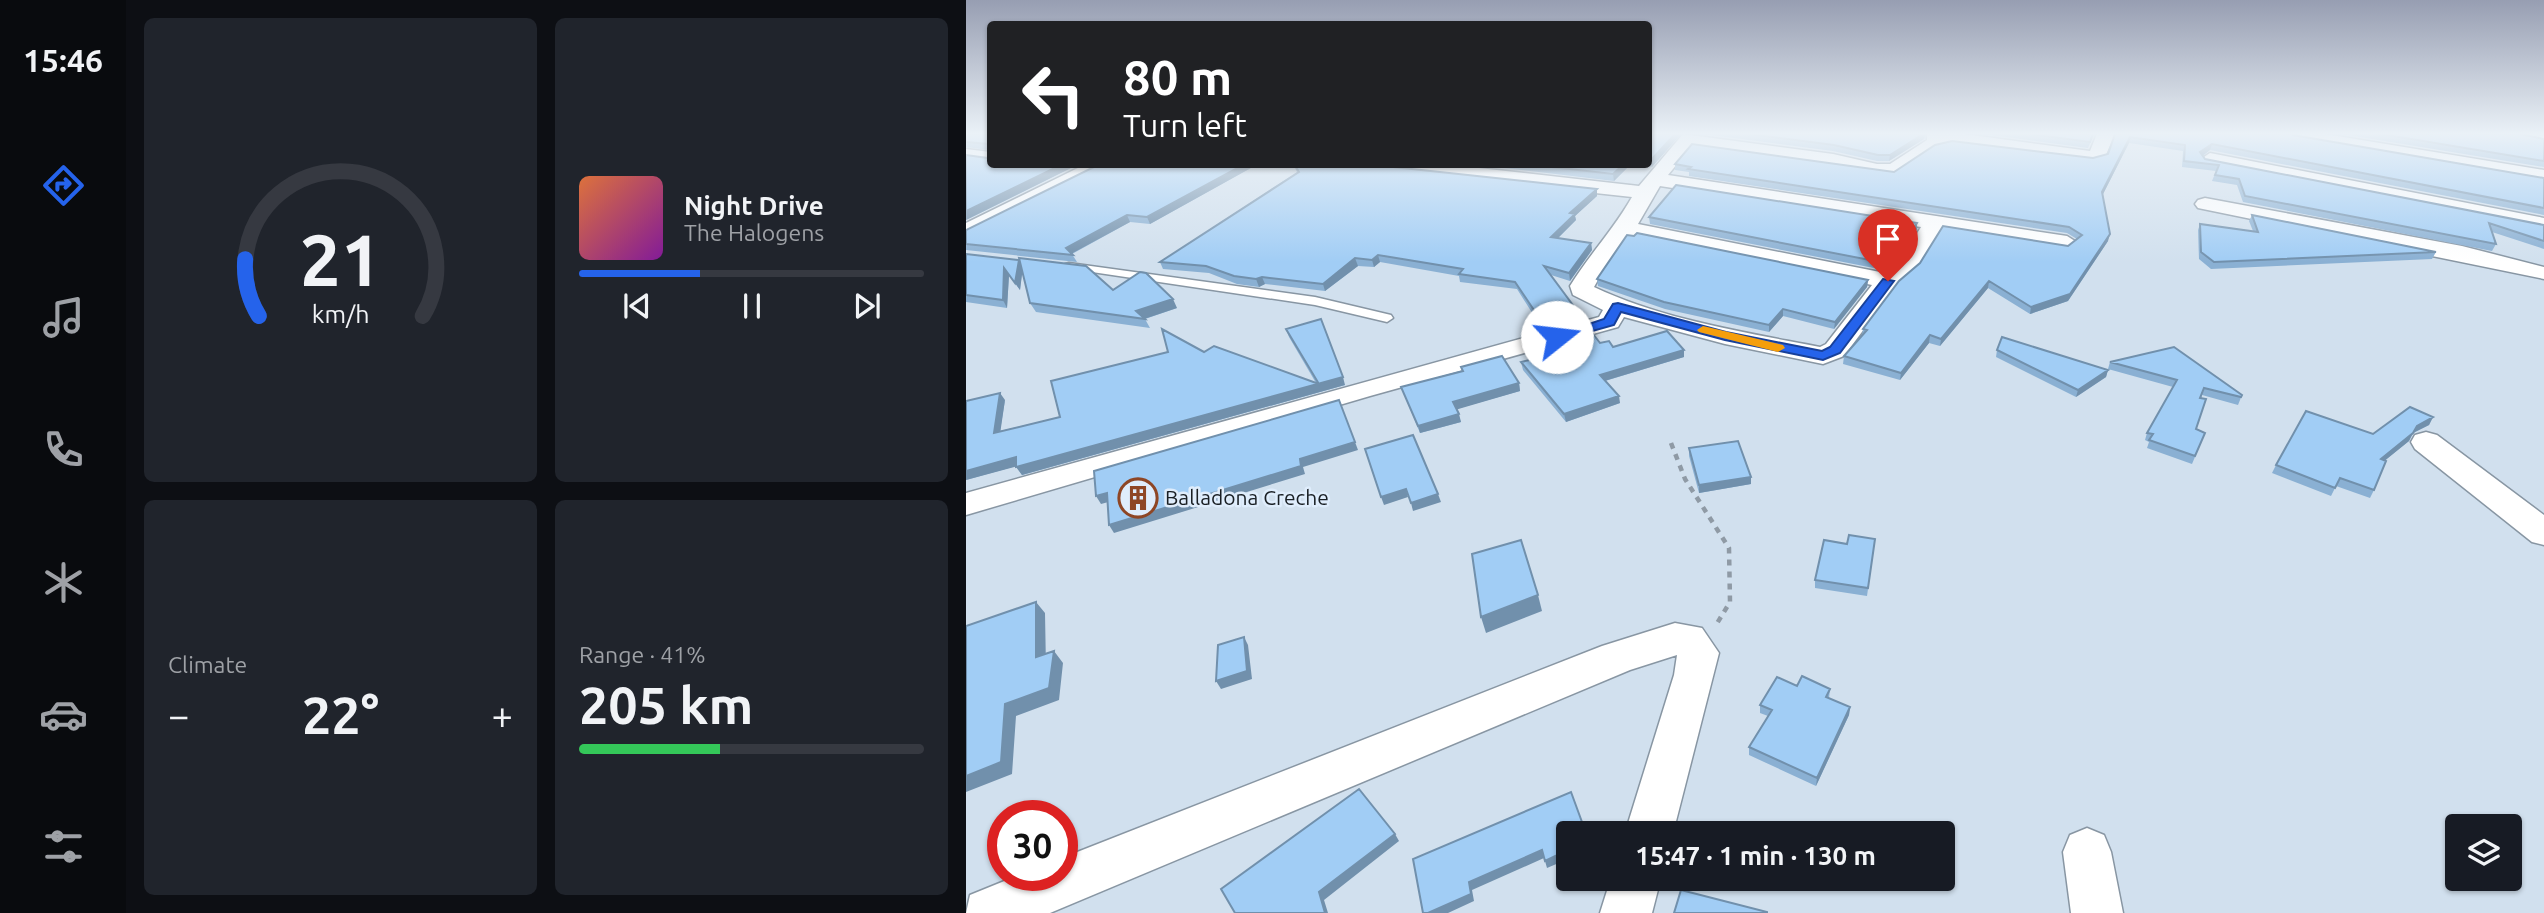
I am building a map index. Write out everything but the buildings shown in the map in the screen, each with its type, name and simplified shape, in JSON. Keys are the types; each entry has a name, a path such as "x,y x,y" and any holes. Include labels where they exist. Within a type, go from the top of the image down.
{"street":[{"path":"966,231 1077,177"},
{"path":"1537,177 1649,186 2067,243"},
{"path":"1656,177 1625,228 1597,261 1582,290 1618,307 1737,339 1823,356 1835,350 1888,281 1904,270 1934,223"},
{"path":"2302,177 2544,223"},
{"path":"2205,204 2462,253 2541,276"},
{"path":"966,210 1002,212"},
{"path":"1625,228 1888,281"},
{"path":"2529,239 2520,256 2541,276"},
{"path":"966,504 1360,390 1609,322 1618,307"},
{"path":"2426,442 2544,533"},
{"path":"988,913 1615,658 1675,639 1688,639 1699,653 1653,821"},
{"path":"2087,852 2096,913"},
{"path":"1626,913 1632,891"}],"lane":[{"path":"1051,264 1315,301 1387,318"}],"path":[{"path":"1671,443 1685,478 1729,548 1730,602 1699,653"}],"slow traffic":[{"path":"1703,330 1778,348"}],"place":[{"name":"Balladona Creche","path":"1138,498"}],"route":[{"path":"1557,337 1609,322 1618,307 1725,336 1812,356 1823,356 1835,350 1888,281"}]}
